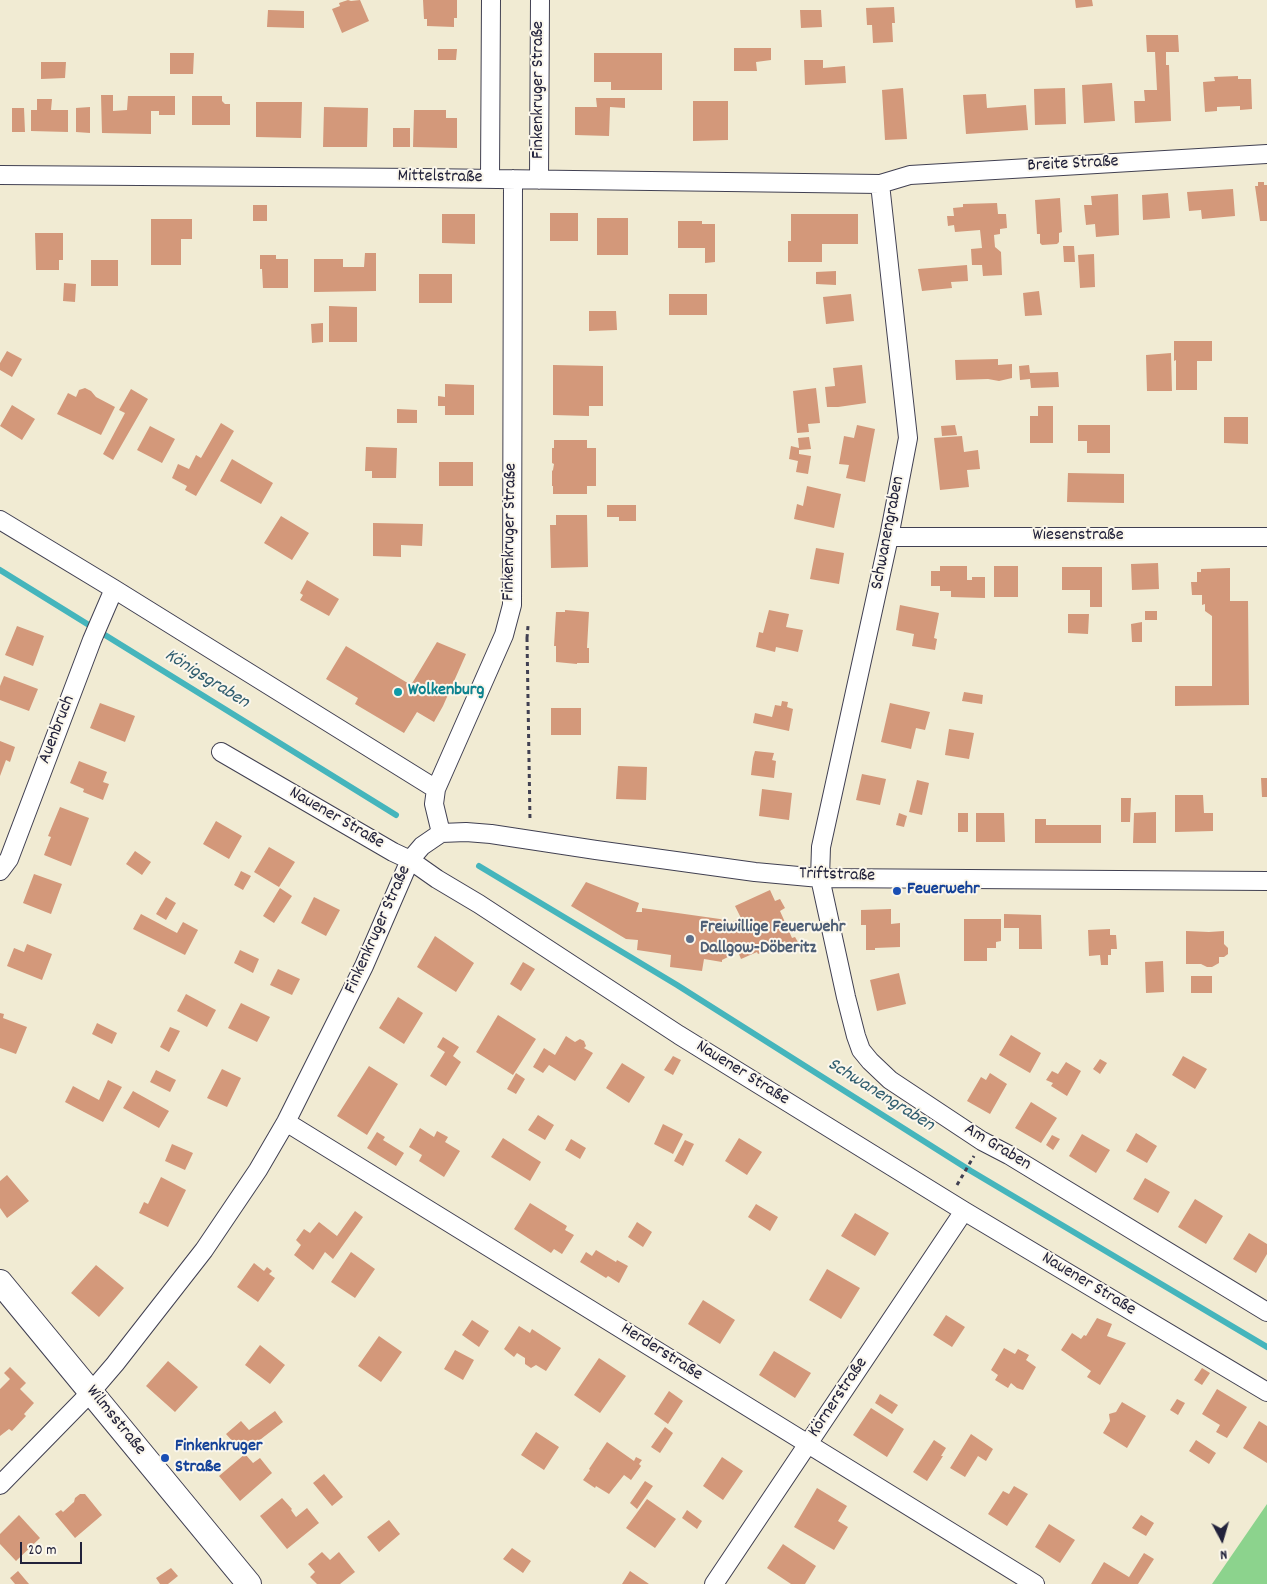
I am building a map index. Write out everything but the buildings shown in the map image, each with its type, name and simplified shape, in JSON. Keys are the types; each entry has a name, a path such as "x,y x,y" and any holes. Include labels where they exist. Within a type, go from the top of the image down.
{"street":[{"path":"490,179 491,0"},
{"name":"Finkenkruger Straße","path":"539,180 540,0"},
{"name":"Breite Straße","path":"880,184 910,175 1267,154"},
{"name":"Mittelstraße","path":"0,175 880,184"},
{"name":"Finkenkruger Straße","path":"0,1485 91,1392 204,1250 258,1170 286,1122 364,966 410,860 422,846 441,833 434,804 436,789 504,635 512,605 512,179"},
{"name":"Schwanengraben","path":"820,878 821,847 889,537 908,438 880,184"},
{"path":"0,520 436,789"},
{"name":"Wiesenstraße","path":"889,537 1267,537"},
{"name":"Auenbruch","path":"0,871 9,859 92,640 114,589"},
{"name":"Nauener Straße","path":"221,752 410,860 679,1035 964,1211 1267,1392"},
{"name":"Triftstraße","path":"441,833 466,832 755,872 820,878 1267,881"},
{"name":"Am Graben","path":"820,878 856,1036 861,1050 870,1061 890,1080 982,1141 1009,1155 1267,1312"},
{"name":"Herderstraße","path":"286,1122 1035,1584"},
{"name":"Körnerstraße","path":"714,1584 964,1211"},
{"name":"Wilmsstraße","path":"0,1282 249,1584"}],"path":[{"path":"504,635 527,638 530,840"},
{"path":"960,1181 974,1156"}],"green space":[{"path":"1267,1504 1267,1584 1212,1584"}],"waterway":[{"name":"Königsgraben","path":"0,570 396,815"},
{"name":"Schwanengraben","path":"479,866 677,985 971,1171 1267,1347"}],"place":[{"name":"Wolkenburg","path":"398,692"},
{"name":"Feuerwehr","path":"897,891"},
{"name":"Freiwillige Feuerwehr Dallgow-Döberitz","path":"690,939"},
{"name":"Finkenkruger Straße","path":"165,1458"}]}
